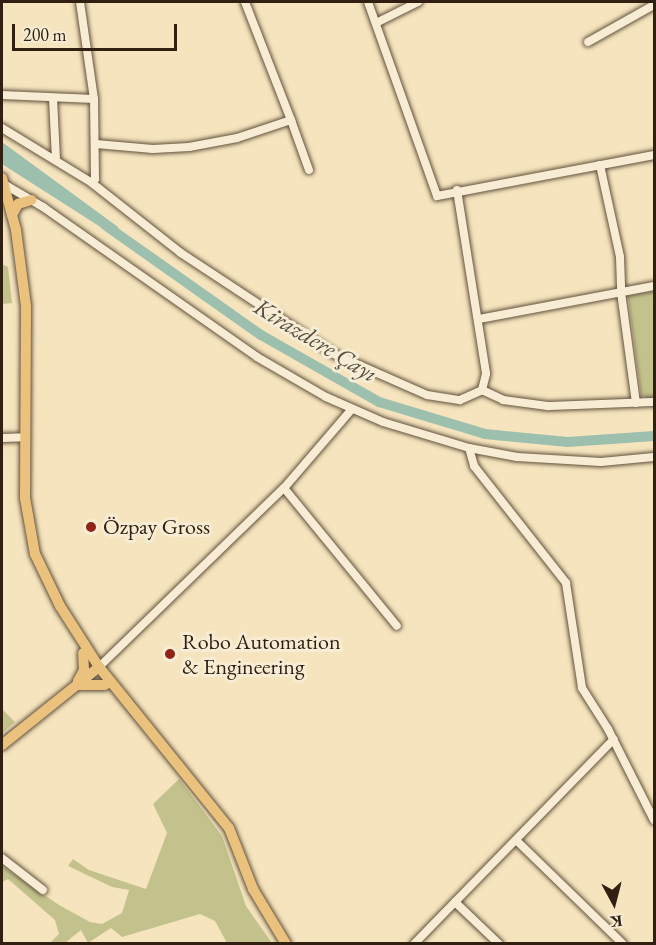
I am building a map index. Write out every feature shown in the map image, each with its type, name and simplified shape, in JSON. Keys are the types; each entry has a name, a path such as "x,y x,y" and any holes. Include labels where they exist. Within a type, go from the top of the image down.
{"main road":[{"path":"2,182 12,215 27,319 21,508 28,550 54,608 83,654 213,804 232,835 269,918 286,944"},
{"path":"2,199 21,308 26,506 35,554 56,600 105,685 209,807 231,845 254,901 280,944"},
{"path":"12,215 18,204 31,200"},
{"path":"75,686 84,670 83,654"},
{"path":"2,745 97,669"},
{"path":"75,686 105,685"}],"street":[{"path":"81,2 94,99 97,174 92,183"},
{"path":"245,2 309,170"},
{"path":"368,2 437,196 458,190 654,155"},
{"path":"376,23 418,2"},
{"path":"588,42 654,5"},
{"path":"2,95 94,99"},
{"path":"53,98 57,160"},
{"path":"96,144 153,149 189,147 237,138 291,120"},
{"path":"2,128 92,183 119,208 191,260 334,354 427,395 460,400 482,390 524,404 654,402"},
{"path":"600,165 617,239 621,292 636,403"},
{"path":"2,182 257,357 352,409 469,448 566,462 654,457"},
{"path":"458,190 486,374 482,390"},
{"path":"479,319 654,286"},
{"path":"97,669 284,488 352,409"},
{"path":"2,438 23,437"},
{"path":"469,448 474,466 566,583 579,680 614,739 654,820"},
{"path":"284,488 397,626"},
{"path":"414,944 614,739"},
{"path":"517,841 623,944"},
{"path":"2,858 43,890"},
{"path":"455,902 499,944"}],"shaded area":[{"path":"2,142 118,227 113,235 2,164"},
{"path":"2,264 8,267 12,303 2,304"},
{"path":"654,291 654,400 641,395 628,296"},
{"path":"2,709 15,722 2,733"},
{"path":"179,779 222,836 246,906 272,943 227,943 215,921 200,914 122,937 111,928 88,943 81,930 65,943 50,943 59,934 55,920 8,879 2,882 2,866 59,905 90,922 102,924 122,913 129,890 112,887 68,866 73,859 89,870 146,889 167,833 153,804"}],"waterway":[{"name":"Kirazdere Çayı","path":"105,225 261,335 379,402 485,434 568,442 654,436"}],"place":[{"name":"Özpay Gross","path":"91,527"},
{"name":"Robo Automation & Engineering","path":"170,654"}]}
